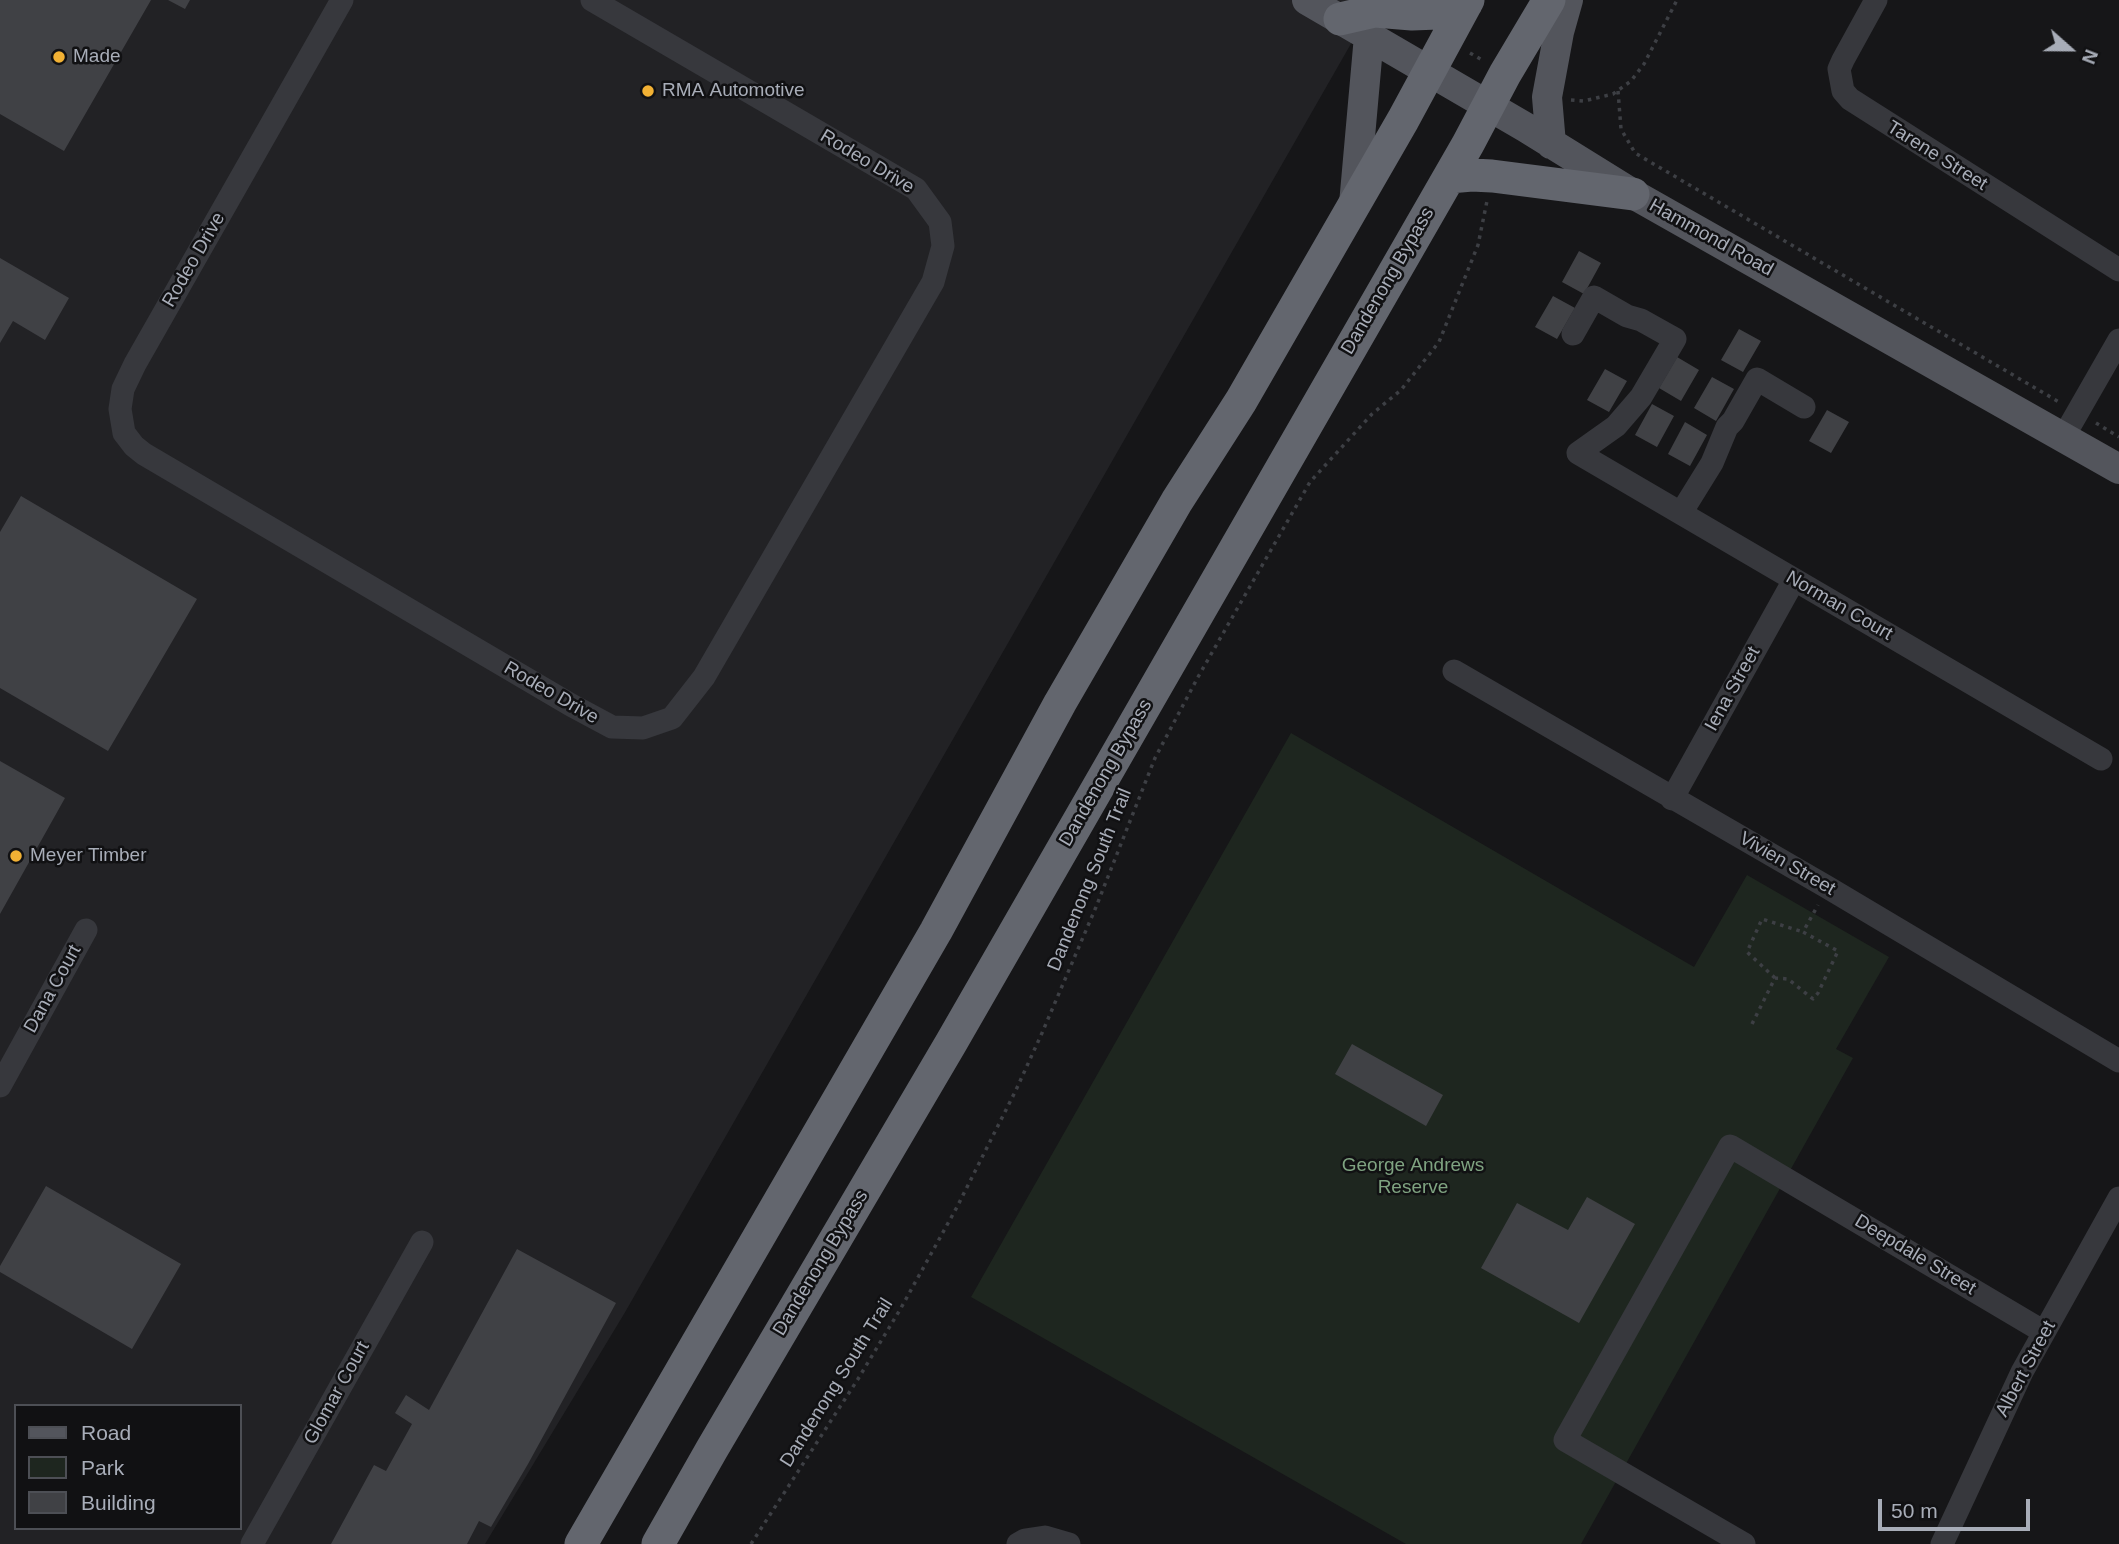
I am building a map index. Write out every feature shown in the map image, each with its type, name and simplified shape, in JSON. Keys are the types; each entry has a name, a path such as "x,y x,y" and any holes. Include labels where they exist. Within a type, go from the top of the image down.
{"highway":[{"name":"Dandenong Bypass","path":"658,1544 958,1031 1549,0"},
{"path":"1340,19 1375,11 1438,13 1467,2"},
{"path":"581,1544 936,931 1060,702 1177,500 1241,401 1430,72 1467,2"},
{"path":"1448,177 1492,176 1633,194"}],"main road":[{"name":"Hammond Road","path":"1307,0 1633,194 2071,424 2119,469"},
{"path":"1551,144 1548,97 1559,32 1568,0"},
{"path":"1354,204 1369,36"}],"street":[{"name":"Rodeo Drive","path":"342,0 135,364 123,390 120,409 124,433 144,454 571,705 612,727 643,728 672,718 704,677 933,282 943,246 940,222 916,189 592,0"},
{"name":"Tarene Street","path":"1876,0 1839,69 1843,91 1850,99 2119,270"},
{"name":"Norman Court","path":"1573,334 1594,297 1675,339 1641,397 1616,426 1577,453 2101,759"},
{"path":"2071,424 2119,340"},
{"path":"1681,513 1712,463 1727,427 1757,379 1804,407"},
{"name":"Iena Street","path":"1672,799 1794,580"},
{"name":"Vivien Street","path":"1454,671 1827,887 2119,1061"},
{"name":"Dana Court","path":"0,1086 86,930"},
{"name":"Deepdale Street","path":"1744,1544 1565,1440 1730,1146 2044,1332"},
{"name":"Albert Street","path":"1942,1544 2005,1407 2044,1332 2117,1207"},
{"name":"Glomar Court","path":"252,1544 422,1242"},
{"path":"1018,1544 1025,1540 1045,1537 1069,1544"}],"path":[{"path":"1644,64 1677,0"},
{"path":"1618,90 1621,130 1635,153 2071,424 2119,437"},
{"name":"Dandenong South Trail","path":"751,1544 901,1308 970,1182 1016,1090 1067,975 1155,758 1198,677 1310,482 1372,414 1401,390 1439,342 1478,245"},
{"path":"1803,932 1827,887"},
{"path":"1762,919 1803,932 1838,951 1813,999 1788,979 1775,978 1746,952 1762,919"},
{"path":"1752,1024 1775,978"}],"shaded area":[{"path":"0,0 1376,0 624,1314 485,1544 0,1544"}],"green space":[{"name":"George Andrews Reserve","path":"1291,733 1694,967 1747,875 1889,957 1836,1049 1853,1058 1581,1544 1406,1544 971,1297"}],"building":[{"name":"Made","path":"0,0 151,0 64,151 0,114"},
{"path":"168,0 190,0 185,9"},
{"path":"1579,251 1601,263 1584,294 1562,282"},
{"path":"0,258 69,298 45,340 13,321 0,343"},
{"path":"1553,296 1575,308 1557,339 1535,327"},
{"path":"1739,329 1761,341 1743,372 1721,360"},
{"path":"1677,357 1699,370 1681,401 1659,388"},
{"path":"1605,369 1627,381 1609,412 1587,400"},
{"path":"1712,377 1734,389 1716,421 1694,408"},
{"path":"1652,404 1674,416 1657,447 1635,435"},
{"path":"1827,410 1849,422 1831,453 1809,441"},
{"path":"1685,422 1707,435 1690,466 1668,454"},
{"path":"21,496 197,599 108,751 0,688 0,532"},
{"name":"Meyer Timber","path":"0,761 65,798 0,914"},
{"path":"1352,1044 1443,1095 1426,1126 1335,1074"},
{"path":"46,1186 181,1264 132,1349 0,1272 0,1266"},
{"path":"1587,1197 1635,1224 1579,1323 1481,1268 1517,1203 1568,1230"},
{"path":"517,1249 616,1303 491,1527 479,1521 467,1544 331,1544 374,1465 386,1471 412,1424 395,1413 406,1395 429,1410"}],"place":[{"name":"Made","path":"59,57"},
{"name":"RMA Automotive","path":"648,91"},
{"name":"Meyer Timber","path":"16,856"}]}
